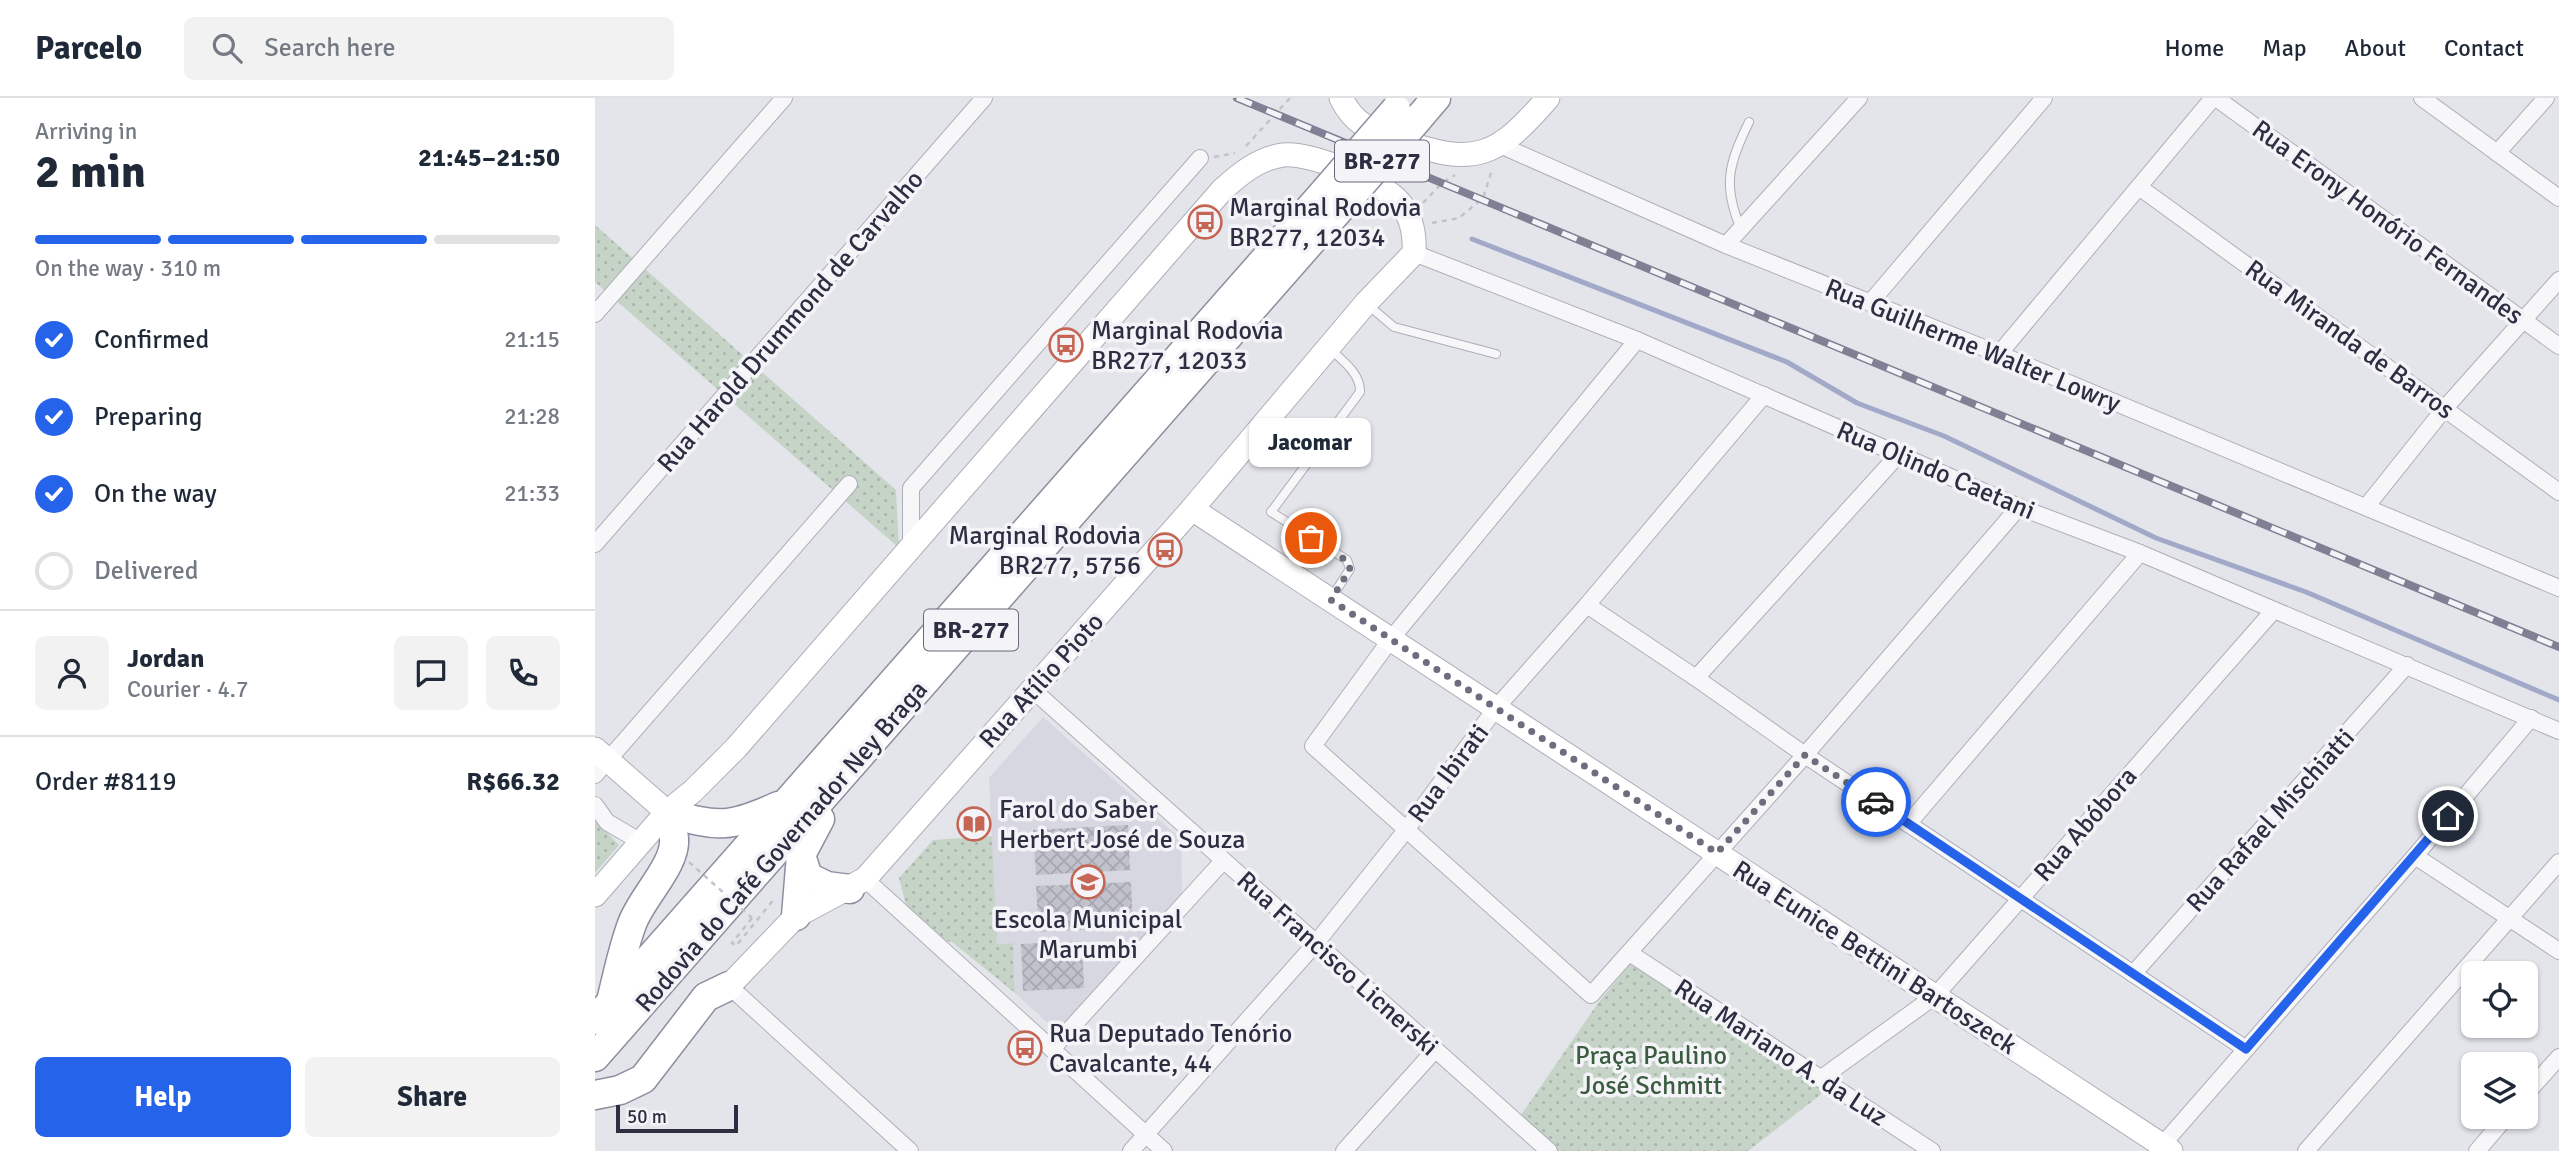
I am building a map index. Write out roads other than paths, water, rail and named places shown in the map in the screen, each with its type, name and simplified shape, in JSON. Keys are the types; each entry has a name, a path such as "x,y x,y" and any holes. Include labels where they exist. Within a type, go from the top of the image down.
{"highway":[{"name":"Rodovia do Café Governador Ney Braga","path":"595,1057 853,764 1407,109 1436,98"},
{"name":"Rodovia do Café Governador Ney Braga","path":"603,1010 787,802 1335,197"},
{"path":"787,906 808,837 853,764"},
{"path":"667,812 702,823 737,823 787,802"},
{"path":"603,1010 631,925 645,896 665,869 672,854 674,838 667,812"},
{"path":"801,855 808,877 827,886 857,884"},
{"path":"595,1095 620,1090 643,1079 706,997 729,986"}],"street":[{"path":"595,314 784,98"},
{"name":"Rua Harold Drummond de Carvalho","path":"595,544 984,98"},
{"path":"1341,98 1356,121 1383,135 1444,155 1462,156 1500,145 1522,127 1548,98"},
{"path":"1726,245 1859,98"},
{"path":"1870,303 2044,98"},
{"path":"1999,354 2215,98"},
{"name":"Rua Erony Honório Fernandes","path":"2215,98 2559,346"},
{"path":"2421,98 2559,198"},
{"path":"2497,153 2546,98"},
{"name":"Rua Guilherme Walter Lowry","path":"1500,145 1726,245 1999,354 2559,588"},
{"path":"595,895 667,812 736,748 1204,208 1232,181 1261,161 1281,155 1312,158 1353,174 1392,194 1402,205 1409,218 1414,253"},
{"path":"911,546 911,488 1200,158"},
{"name":"Rua Miranda de Barros","path":"2139,187 2559,492"},
{"name":"Rua Atílio Pioto","path":"729,986 787,906 857,884 1033,690 1192,509 1366,303 1414,253"},
{"name":"Rua Olindo Caetani","path":"1414,253 1637,340 2019,507 2140,553 2559,731"},
{"path":"2366,507 2445,408 2559,280"},
{"path":"1637,340 1391,639 1313,746 1591,995 1631,954 2019,507"},
{"name":"Rua Ibirati","path":"1131,1151 1316,943 1406,830 1496,708 1587,605 1764,395"},
{"path":"1696,678 1899,454"},
{"path":"667,812 599,762 849,484"},
{"name":"Rua Eunice Bettini Bartoszeck","path":"1192,509 2164,1149"},
{"path":"1908,824 2140,553"},
{"path":"1587,605 1805,755 2246,1049"},
{"name":"Rua Abóbora","path":"1820,1079 1935,996 2274,610"},
{"name":"Rua Rafael Mischiatti","path":"2133,974 2407,665"},
{"name":"Rua Francisco Licnerski","path":"1033,690 1549,1151"},
{"path":"2164,1149 2246,1049 2415,856 2531,718"},
{"path":"595,805 607,822 641,842"},
{"path":"2415,856 2559,951"},
{"path":"1052,1049 1223,861"},
{"path":"2306,1151 2559,863"},
{"path":"857,884 1052,1049 1164,1151"},
{"name":"Rua Mariano A. da Luz","path":"1631,954 1932,1151"},
{"path":"729,986 910,1151"},
{"path":"1344,1151 1435,1049"},
{"path":"2538,1080 2559,1057"},
{"path":"2477,1151 2496,1129"}],"lane":[{"path":"1741,229 1731,205 1729,183 1735,151 1749,122"},
{"path":"1366,303 1394,327 1496,354"},
{"path":"1329,348 1346,363 1360,383 1360,392 1271,512 1347,561 1350,569 1331,600"}],"waterway":[{"path":"1472,239 1787,362 1857,403 1944,436 2156,538 2306,592 2559,700"}],"railway":[{"path":"1237,98 2559,647"}],"place":[{"name":"Marginal Rodovia BR277, 12034","path":"1205,222"},
{"name":"Marginal Rodovia BR277, 12033","path":"1066,345"},
{"name":"Jacomar","path":"1311,538"},
{"name":"Marginal Rodovia BR277, 5756","path":"1165,550"},
{"name":"Farol do Saber Herbert José de Souza","path":"974,824"},
{"name":"Escola Municipal Marumbi","path":"1088,882"},
{"name":"Rua Deputado Tenório Cavalcante, 44","path":"1025,1048"}],"park label":[{"name":"Praça Paulino José Schmitt","path":"1651,1070"}]}
